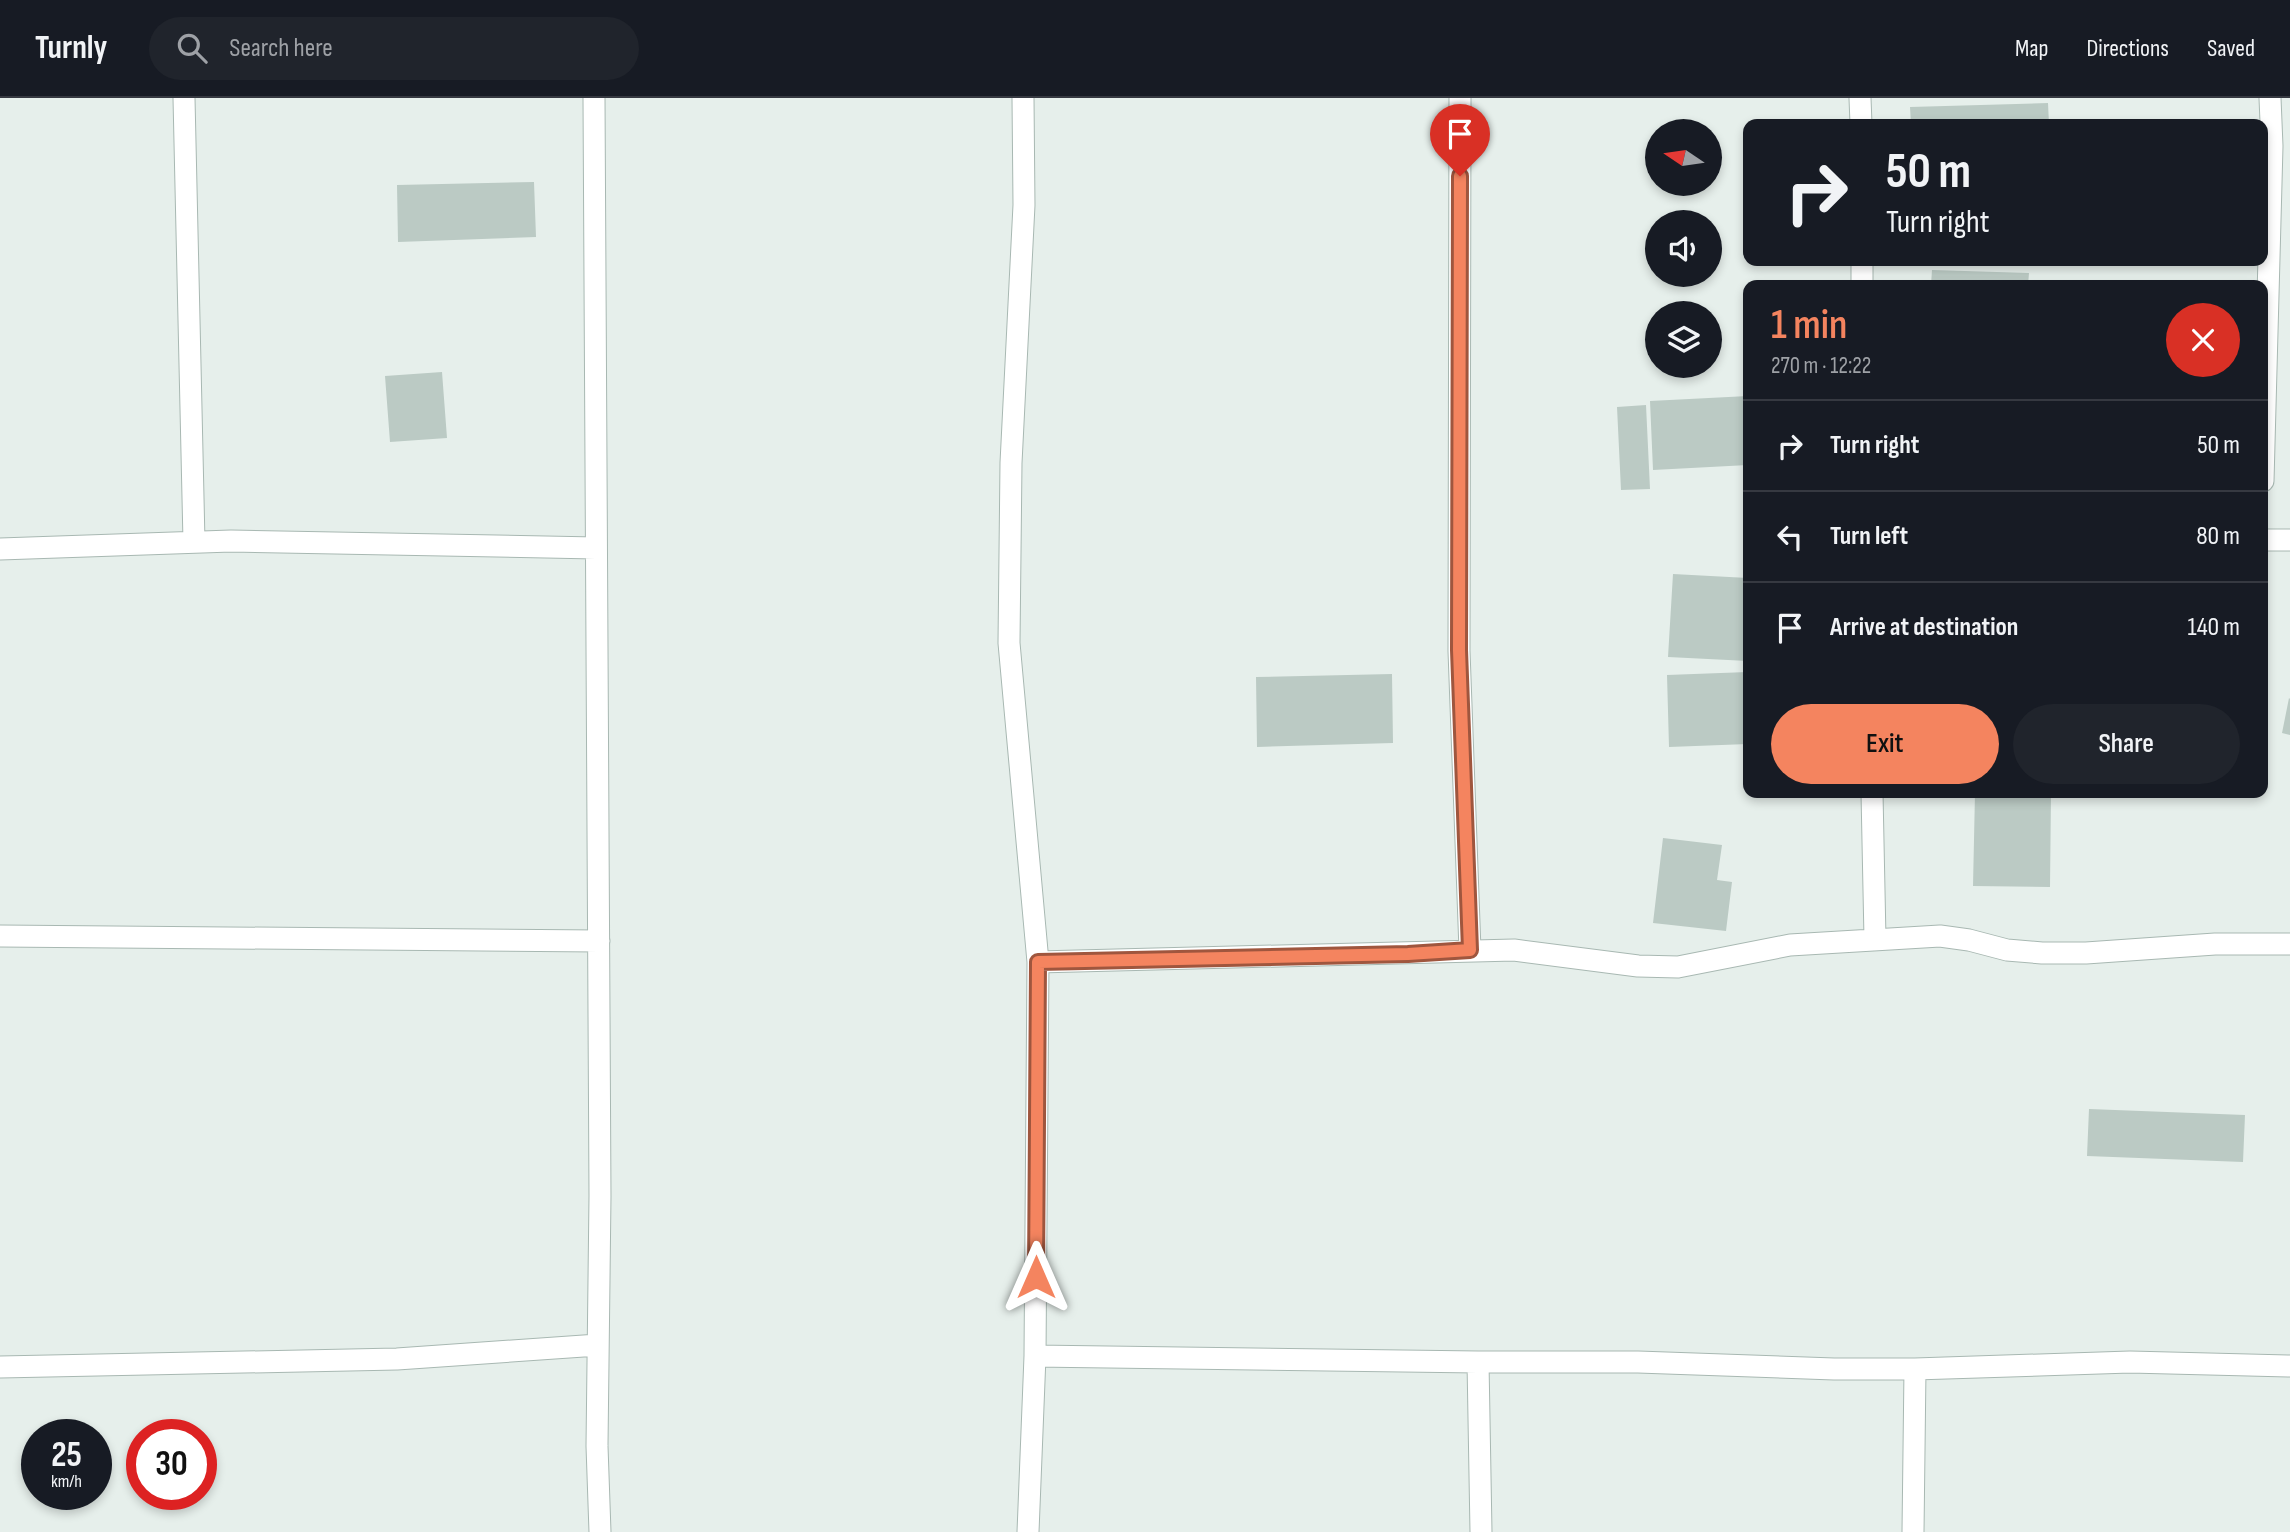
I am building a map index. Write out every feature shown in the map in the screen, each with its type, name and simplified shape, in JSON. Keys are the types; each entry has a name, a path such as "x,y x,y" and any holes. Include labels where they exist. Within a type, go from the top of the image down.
{"street":[{"path":"184,98 194,542"},
{"path":"594,98 600,1196 597,1446 600,1532"},
{"path":"1023,98 1024,205 1011,463 1009,643 1038,962 1035,1356 1028,1532"},
{"path":"1460,98 1459,650 1470,950"},
{"path":"1860,98 1861,119"},
{"path":"2268,388 2281,146 2270,98"},
{"path":"2268,540 2290,540"},
{"path":"0,549 231,541 596,548"},
{"path":"1872,798 1875,939"},
{"path":"0,936 599,941"},
{"path":"1038,962 1514,950 1638,966 1678,967 1790,945 1940,936 2007,950 2042,953 2086,953 2215,944 2290,944"},
{"path":"0,1367 397,1359 598,1345"},
{"path":"1035,1356 1638,1362 1834,1369 2130,1362 2290,1366"},
{"path":"1478,1362 1480,1532"},
{"path":"1913,1532 1915,1369"}],"building":[{"path":"2048,103 2049,119 1911,119 1910,107"},
{"path":"534,182 536,237 398,242 397,185"},
{"path":"1932,270 2029,273 2028,280 1931,280"},
{"path":"442,372 447,438 390,442 385,376"},
{"path":"1743,396 1743,465 1653,470 1650,401"},
{"path":"1646,405 1650,489 1621,490 1617,407"},
{"path":"1673,574 1743,578 1743,661 1668,657"},
{"path":"1743,672 1743,744 1669,747 1667,675"},
{"path":"1392,674 1393,743 1257,747 1256,677"},
{"path":"2290,699 2290,735 2282,733"},
{"path":"1975,798 2051,798 2050,887 1973,886"},
{"path":"1663,838 1722,845 1717,880 1732,882 1726,931 1653,923"},
{"path":"2089,1109 2245,1115 2243,1162 2087,1156"}],"route":[{"path":"1036,1277 1038,962 1408,954 1470,950 1459,650 1460,176"}]}
